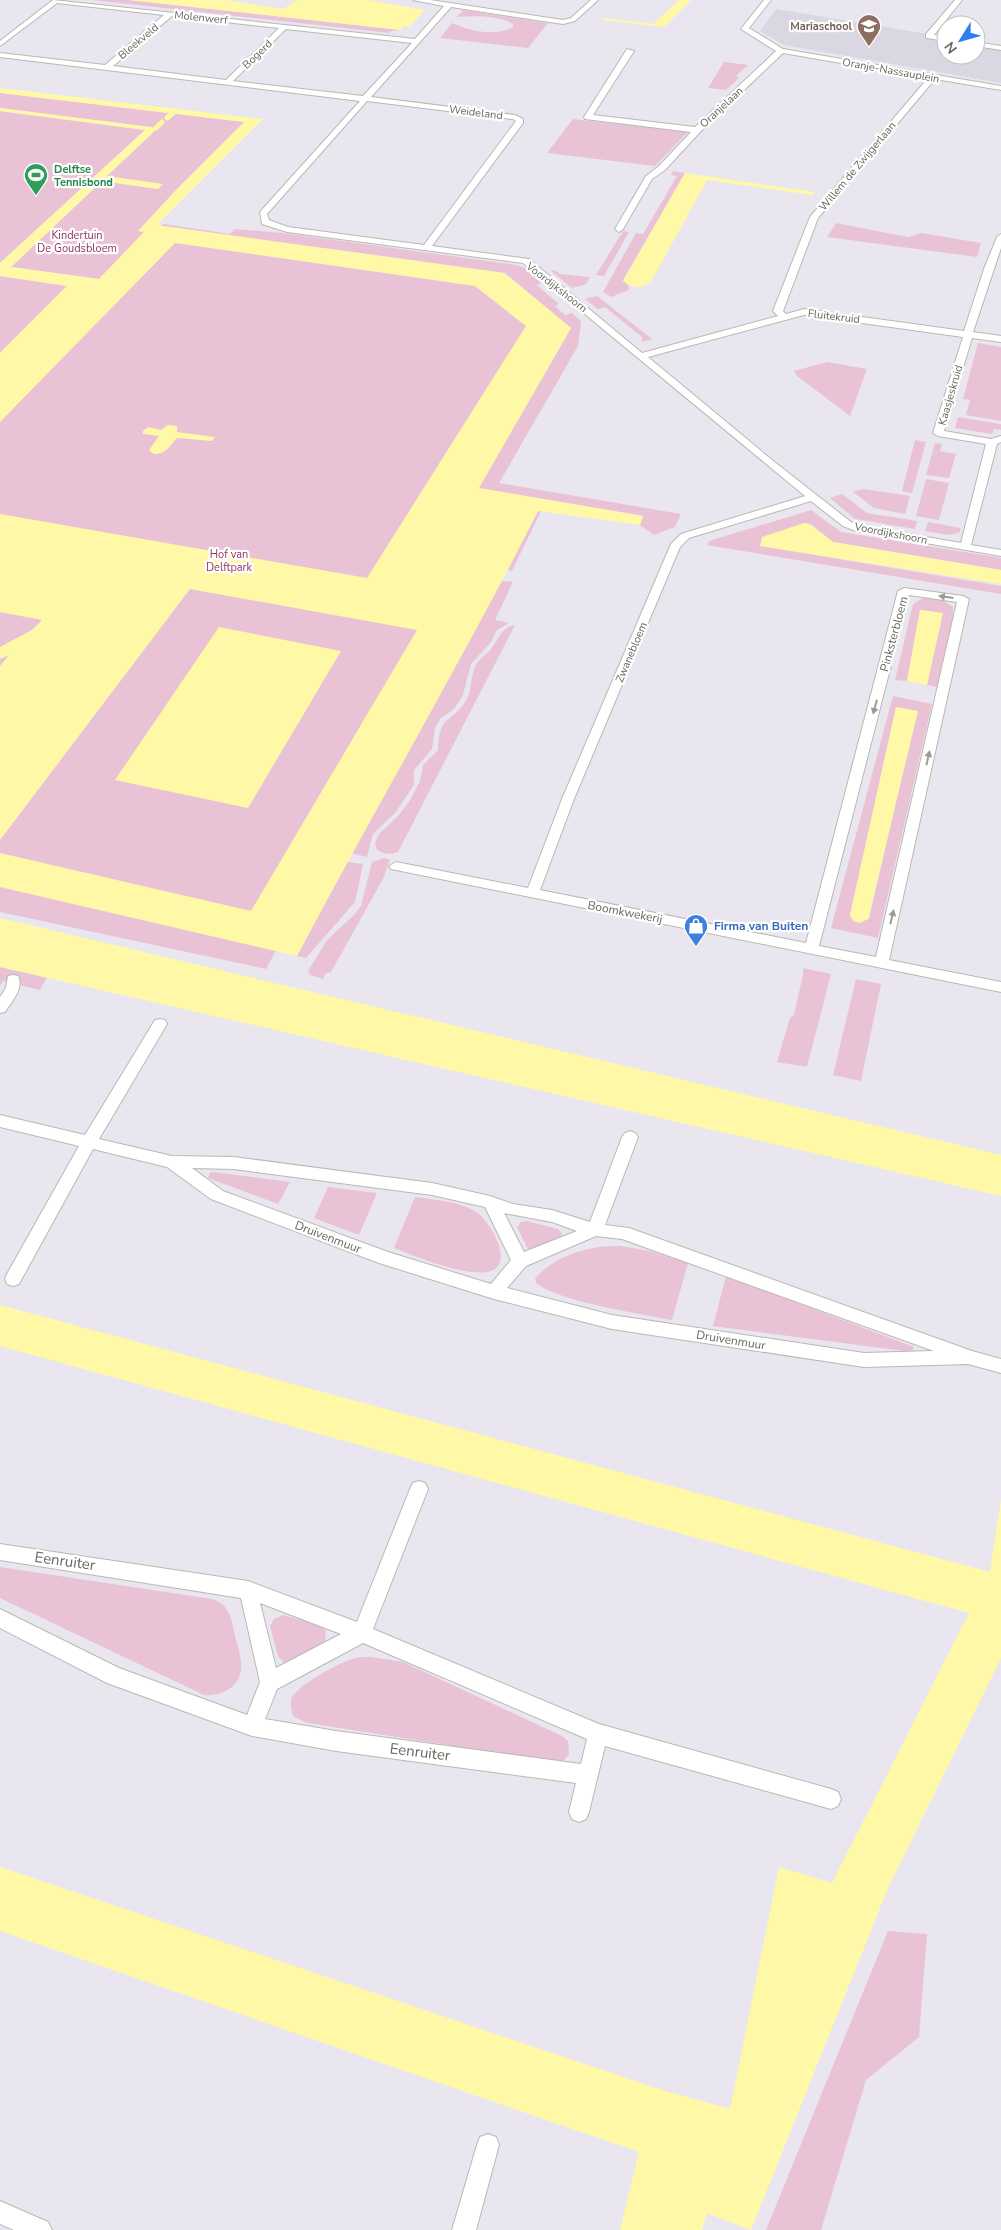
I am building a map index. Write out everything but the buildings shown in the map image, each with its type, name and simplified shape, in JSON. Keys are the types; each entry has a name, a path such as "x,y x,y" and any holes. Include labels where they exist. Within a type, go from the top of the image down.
{"street":[{"path":"416,0 563,22 572,20 595,0"},
{"path":"768,0 745,29 781,51"},
{"path":"946,15 959,0"},
{"name":"Molenwerf","path":"0,44 56,1 417,40"},
{"name":"Voordijkshoorn","path":"449,5 263,214 265,222 287,229 526,261 846,524 860,529 1001,553"},
{"name":"Bleekveld","path":"107,68 170,14"},
{"name":"Bogerd","path":"228,82 285,26"},
{"path":"936,28 929,36 936,37"},
{"path":"986,46 1001,48"},
{"path":"630,51 588,117 696,130"},
{"name":"Oranje-Nassauplein","path":"781,51 932,78 1001,88"},
{"name":"Oranjelaan","path":"619,229 649,178 662,168 696,130 781,51"},
{"path":"0,55 365,98"},
{"name":"Willem de Zwijgerlaan","path":"783,317 778,311 814,217 932,78"},
{"name":"Weideland","path":"365,98 514,117 520,121 427,248"},
{"path":"968,334 988,269 1001,237"},
{"name":"Fluitekruid","path":"641,356 804,312 1001,339"},
{"name":"Kaasjeskruid","path":"966,547 996,440 938,433 968,334"},
{"name":"Zwanebloem","path":"532,894 568,799 675,546 685,536 812,497"},
{"name":"Pinksterbloem","path":"811,949 904,591 963,599 881,964"},
{"name":"Boomkwekerij","path":"396,866 1001,987"},
{"path":"0,1008 13,988 13,980"},
{"path":"13,1279 89,1142 160,1024"},
{"name":"Druivenmuur","path":"0,1120 172,1162 234,1163 432,1189 490,1202 512,1210 552,1216 595,1230 623,1232 972,1358 1001,1366"},
{"path":"595,1230 630,1137"},
{"name":"Druivenmuur","path":"172,1162 217,1195 385,1258 494,1292 612,1322 864,1360 972,1358"},
{"path":"490,1202 520,1261"},
{"name":"Druivenmuur","path":"494,1292 520,1261 595,1230"},
{"path":"270,1682 362,1633 419,1489"},
{"name":"Eenruiter","path":"0,1552 248,1590 362,1633 598,1734 831,1799"},
{"path":"248,1590 270,1682 252,1726"},
{"name":"Eenruiter","path":"0,1618 114,1676 252,1726 336,1741 589,1775"},
{"path":"579,1812 598,1734"},
{"path":"464,2230 488,2145"},
{"path":"0,2212 40,2230"}],"shaded area":[{"path":"129,0 226,0 283,9 297,0 368,0 425,10 409,27 404,26 400,30"},
{"path":"679,0 691,0 664,27 603,20 604,18 653,24"},
{"name":"Mariaschool","path":"776,9 928,34 926,37 936,38 936,65 986,65 986,47 1001,49 1001,83 784,45 760,31"},
{"path":"0,88 263,119 157,225 504,273 571,328 479,488 643,516 640,525 538,511 297,956 0,887 0,853 251,911 417,630 190,589 0,840 0,666 9,655 0,659 0,647 32,630 42,620 0,612 0,514 367,578 526,326 475,286 175,243 0,422 0,353 67,286 0,276 0,263 145,130 0,111 0,108 158,128 107,176 163,184 158,189 102,181 11,267 99,279 144,232 138,231 244,122 0,93"},
{"path":"685,173 815,192 812,195 707,180 652,280 642,287 623,281"},
{"path":"168,425 177,426 177,432 215,437 212,441 177,438 165,451 154,454 149,450 159,436 143,434 143,431 148,427 161,430"},
{"path":"804,523 810,524 833,542 1001,570 1001,584 760,546 762,537"},
{"path":"920,610 943,613 927,685 907,681"},
{"path":"219,627 341,651 248,808 115,780"},
{"path":"896,707 918,711 868,919 860,923 853,921 850,915"},
{"path":"0,918 1001,1155 1001,1196 0,967"},
{"path":"0,1305 990,1572 1001,1499 1001,1658 888,1888 751,2230 707,2213 702,2230 620,2230 639,2152 0,1931 0,1867 662,2090 730,2109 779,1867 832,1883 969,1613 0,1346"}],"green space":[{"path":"92,0 129,0 400,30 389,33"},
{"path":"463,10 548,23 528,48 440,38 452,23 482,32 499,32 513,27 513,24 493,18 478,16 457,17"},
{"path":"724,62 748,65 736,76 739,78 726,90 708,88"},
{"name":"Kindertuin De Goudsbloem","path":"0,93 245,122 177,189 139,231 145,232 99,279 11,267 102,181 158,189 106,177 157,128 0,108"},
{"name":"Delftse Tennisbond","path":"0,111 145,130 0,263"},
{"path":"573,119 688,132 655,166 547,153"},
{"path":"673,171 685,173 623,280 628,285 629,290 611,297 603,292 636,233 643,234 677,176 671,175"},
{"path":"836,223 908,237 921,233 981,243 977,257 827,237"},
{"name":"Hof van Delftpark","path":"163,224 230,234 235,229 283,233 517,265 527,269 544,282 537,285 559,304 555,306 565,315 572,313 581,321 578,346 499,483 681,514 675,527 654,535 640,525 643,516 478,488 571,328 505,273 309,246 495,276 559,330 450,504 513,515 266,969 0,912 0,383 68,314"},
{"path":"623,231 629,232 604,276 596,275"},
{"path":"555,270 560,274 590,277 586,284 572,288 551,271"},
{"path":"0,276 67,286 0,353"},
{"path":"597,296 652,339 641,342 643,338 605,307 598,309 585,299"},
{"path":"978,343 1001,347 1001,421 966,415 970,400 963,399"},
{"path":"827,362 867,369 850,416 797,376 794,371"},
{"path":"958,417 1001,424 1001,430 994,429 992,434 955,428"},
{"path":"915,440 926,442 912,493 902,491"},
{"path":"935,443 942,444 940,451 956,454 949,478 926,475"},
{"path":"926,479 949,483 939,520 916,516"},
{"path":"863,489 910,496 905,514 874,508 853,492"},
{"path":"842,494 867,513 917,521 915,529 855,519 830,498"},
{"path":"538,510 541,511 512,571 508,570"},
{"path":"811,510 841,532 1001,558 1001,570 833,542 810,524 760,546 1001,586 1001,594 707,545 709,541"},
{"path":"928,522 961,528 959,533 948,535 925,531"},
{"path":"502,581 513,582 495,620 509,623 497,630 491,642 471,664 463,695 454,709 440,719 435,728 432,749 414,770 414,785 395,813 373,834 367,857 351,853"},
{"path":"923,598 941,599 953,607 953,618 937,687 927,685 942,613 920,610 907,681 895,680 913,604"},
{"path":"515,625 398,852 387,854 377,850 375,843 379,834 397,817 409,802 420,781 423,765 438,750 439,738 444,724 467,699 475,666 491,649 503,631"},
{"path":"893,696 932,704 878,938 831,928","holes":["896,708 917,711 869,919 850,915"]},
{"path":"385,858 390,860 383,879 331,972 325,974 323,979 310,975 308,971 327,940 361,906 372,862"},
{"path":"347,862 363,864 355,902 306,958 297,956"},
{"path":"0,967 47,977 40,990 3,981 0,986"},
{"path":"803,968 831,974 807,1067 777,1062 790,1018 794,1015"},
{"path":"856,979 881,984 861,1081 833,1075"},
{"path":"210,1172 290,1182 278,1204 208,1178"},
{"path":"328,1187 377,1193 359,1235 314,1218"},
{"path":"415,1197 461,1205 481,1216 493,1232 501,1253 500,1261 496,1268 487,1272 453,1269 394,1248"},
{"path":"527,1221 558,1229 562,1236 558,1240 529,1251 517,1227 521,1222"},
{"path":"621,1246 650,1251 688,1263 672,1320 583,1302 549,1291 537,1284 535,1279 543,1271 552,1264 574,1253 598,1247"},
{"path":"726,1276 914,1347 912,1352 713,1326"},
{"path":"0,1567 212,1599 223,1604 231,1619 241,1659 239,1677 231,1688 219,1694 204,1695 0,1598"},
{"path":"283,1615 320,1625 326,1631 325,1641 285,1664 278,1656 270,1626 274,1619"},
{"path":"371,1657 403,1662 562,1736 568,1741 569,1754 564,1760 556,1762 307,1723 293,1716 291,1700 308,1682 345,1661"},
{"path":"888,1931 927,1934 919,2037 866,2080 821,2230 766,2230"}],"waterway":[{"path":"167,118 175,111"},
{"path":"156,128 162,122"}],"place":[{"name":"Mariaschool","path":"869,47"},
{"name":"Delftse Tennisbond","path":"36,196"},
{"name":"Firma van Buiten","path":"696,947"}]}
